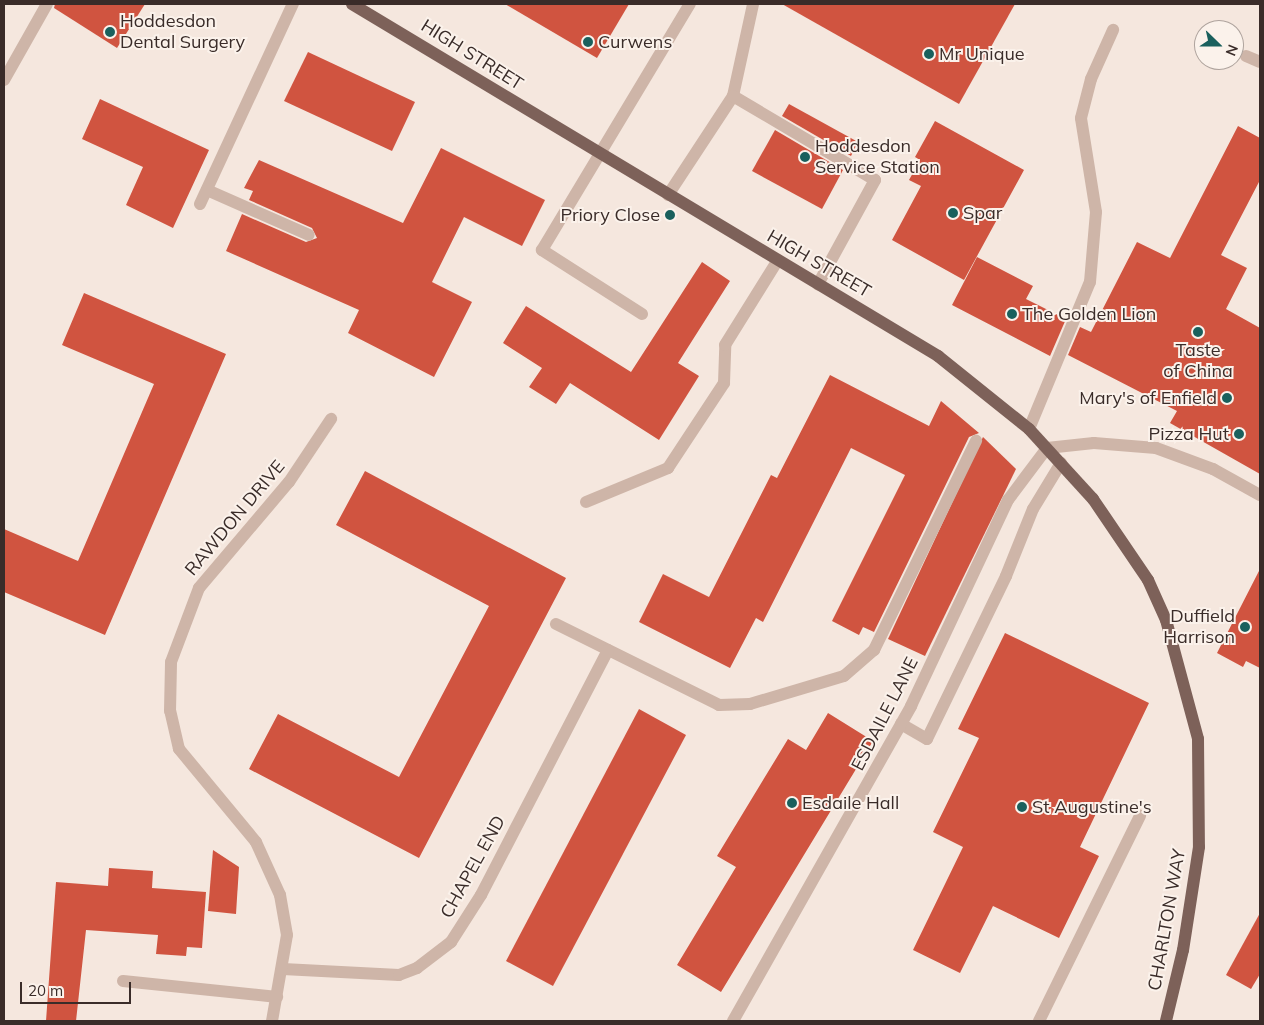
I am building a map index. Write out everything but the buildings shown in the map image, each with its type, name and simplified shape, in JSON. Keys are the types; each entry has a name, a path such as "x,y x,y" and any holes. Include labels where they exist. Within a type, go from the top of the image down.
{"main road":[{"name":"HIGH STREET","path":"352,4 365,7 668,195 938,356 1029,429 1048,448"},
{"name":"CHARLTON WAY","path":"1048,448 1098,506 1148,580 1166,620 1192,703 1201,794 1199,847 1184,942 1166,1021"}],"street":[{"path":"4,80 47,4"},
{"path":"200,204 293,4"},
{"path":"642,314 542,250 597,151 690,4"},
{"path":"668,195 733,96 754,4"},
{"path":"1029,429 1090,282 1096,212 1081,118 1091,79 1113,30"},
{"path":"1246,56 1260,62"},
{"path":"733,96 875,180 818,284"},
{"path":"207,190 309,235"},
{"path":"586,502 668,468 724,383 726,345 778,260"},
{"name":"RAWDON DRIVE","path":"272,1021 287,935 275,878 244,826 190,768 179,750 169,690 183,622 199,588 289,482 331,418"},
{"path":"556,624 719,705 750,704 856,670 874,650 976,440"},
{"path":"1048,448 1094,442 1156,448 1213,469 1260,495"},
{"name":"ESDAILE LANE","path":"733,1021 901,724 1008,500 1048,448"},
{"path":"901,724 927,739 1006,576 1033,509 1061,463"},
{"name":"CHAPEL END","path":"282,969 399,975 417,968 451,942 481,895 608,650"},
{"path":"1039,1021 1140,816"},
{"path":"123,980 277,996"}],"place":[{"name":"Hoddesdon Dental Surgery","path":"110,32"},
{"name":"Curwens","path":"588,42"},
{"name":"Mr Unique","path":"929,54"},
{"name":"Hoddesdon Service Station","path":"805,157"},
{"name":"Spar","path":"953,213"},
{"name":"Priory Close","path":"670,215"},
{"name":"The Golden Lion","path":"1012,314"},
{"name":"Taste of China","path":"1198,332"},
{"name":"Mary's of Enfield","path":"1227,398"},
{"name":"Pizza Hut","path":"1239,434"},
{"name":"Duffield Harrison","path":"1245,627"},
{"name":"Esdaile Hall","path":"792,803"},
{"name":"St Augustine's","path":"1022,807"}]}
